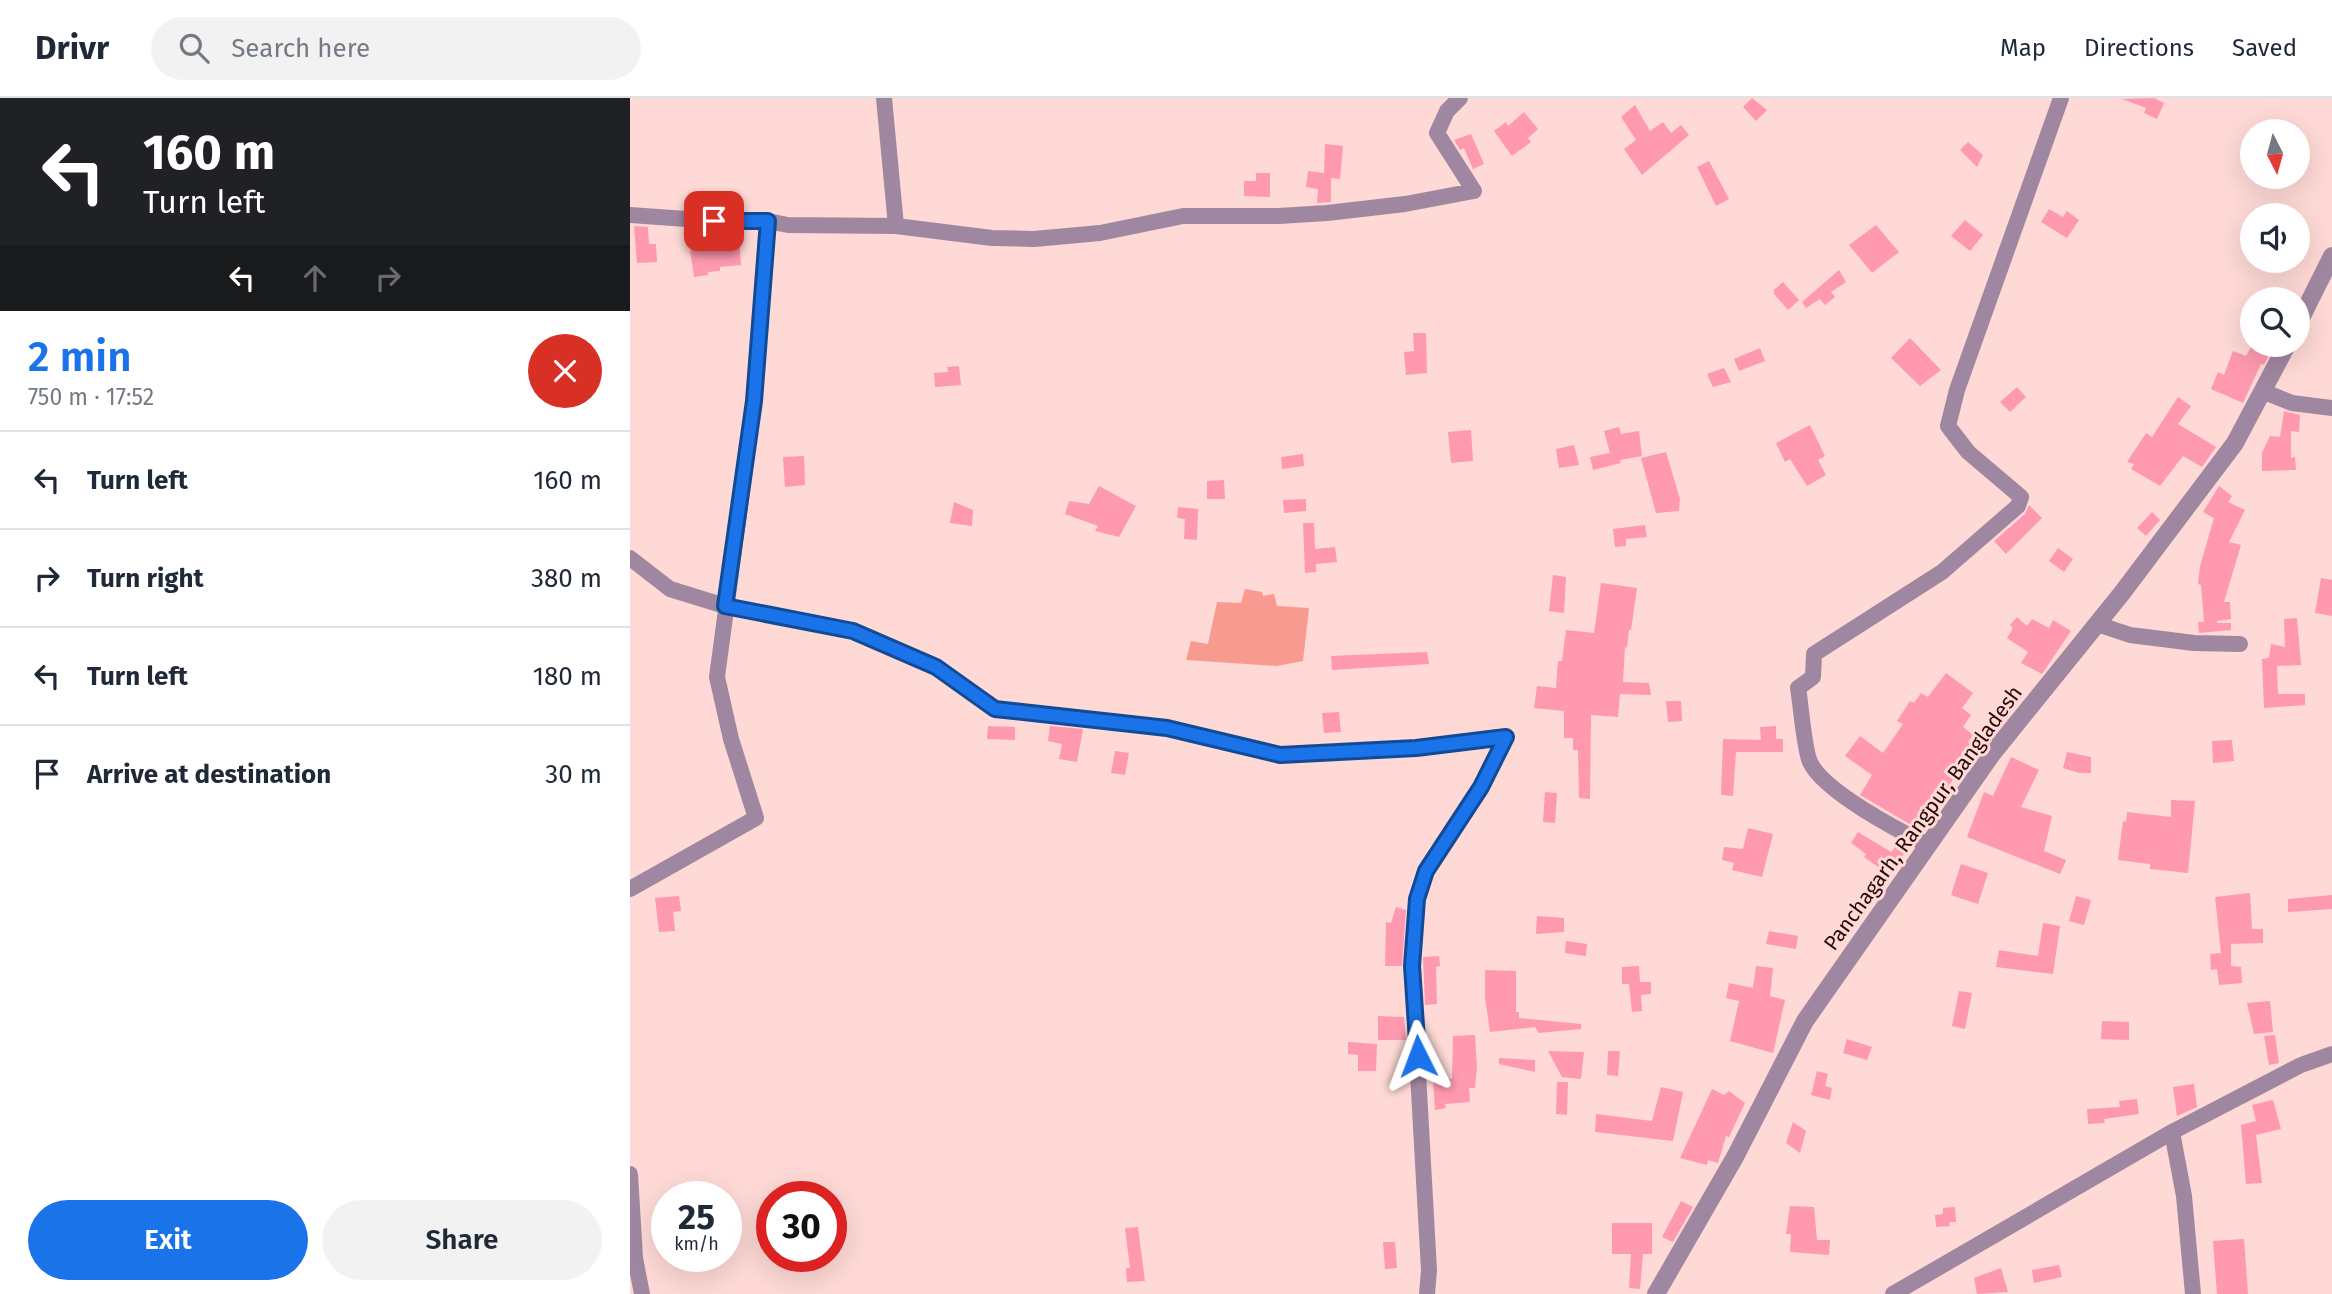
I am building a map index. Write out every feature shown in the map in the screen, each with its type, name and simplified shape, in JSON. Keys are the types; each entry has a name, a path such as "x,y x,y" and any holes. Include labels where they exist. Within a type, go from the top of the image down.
{"street":[{"path":"884,98 896,226"},
{"path":"630,215 714,221 768,221 788,225 896,226 992,238 1063,238 1183,216 1279,216 1405,204 1474,191 1437,133 1447,111 1460,98"},
{"path":"1928,845 1880,821 1824,780 1810,762 1798,688 1813,677 1814,654 1942,572 2018,506 2021,498 1968,452 1948,426 1957,390 2061,98"},
{"path":"630,888 756,818 731,739 717,677 754,401 768,221"},
{"path":"2310,300 2332,257"},
{"name":"Panchagarh, Rangpur, Bangladesh","path":"1656,1294 1735,1157 1805,1021 1992,754 2097,624 2235,443 2280,357"},
{"path":"2262,391 2292,403 2332,408"},
{"path":"630,558 670,589 725,606 853,631 936,667 995,709 1167,728 1280,755 1416,748 1506,737 1481,787 1426,871 1417,899 1412,966 1429,1270 1427,1294"},
{"path":"2097,624 2130,635 2194,643 2240,644"},
{"path":"1893,1294 2172,1132 2301,1065 2332,1054"},
{"path":"2172,1132 2183,1196 2193,1294"},
{"path":"630,1174 635,1258 642,1294"}],"shaded area":[{"path":"1245,589 1262,592 1263,596 1274,594 1277,606 1309,608 1303,661 1277,666 1186,660 1191,641 1208,644 1217,602 1241,603"}],"building":[{"path":"1752,98 1767,110 1756,121 1743,107"},
{"path":"2154,98 2164,103 2157,119 2144,113 2146,108 2122,99"},
{"path":"1635,105 1650,131 1663,122 1671,133 1681,125 1689,135 1642,175 1624,149 1636,140 1621,117"},
{"path":"1524,112 1538,129 1528,138 1531,142 1512,156 1494,131 1506,122 1508,126"},
{"path":"1471,134 1484,164 1473,169 1464,148 1460,150 1454,140"},
{"path":"1968,142 1983,155 1977,167 1960,150"},
{"path":"1325,144 1343,146 1340,179 1331,178 1331,202 1317,203 1318,189 1306,187 1308,171 1324,173"},
{"path":"1709,161 1729,199 1716,206 1697,167"},
{"path":"1256,173 1270,173 1270,197 1244,196 1244,181 1256,181"},
{"path":"2049,209 2063,217 2067,211 2079,220 2067,238 2041,222"},
{"path":"1965,220 1983,235 1970,251 1951,236"},
{"path":"1876,225 1899,252 1872,273 1849,245"},
{"path":"634,226 648,227 649,244 656,244 657,262 637,263"},
{"path":"739,234 741,265 720,267 720,271 694,277 690,250 708,245 724,245 723,235"},
{"path":"1839,270 1846,282 1831,292 1835,297 1825,305 1820,299 1806,308 1802,302"},
{"path":"1783,282 1799,300 1788,310 1774,294 1774,290"},
{"path":"1413,333 1426,333 1427,373 1406,375 1404,352 1414,351"},
{"path":"1910,338 1941,370 1920,386 1891,358"},
{"path":"1760,348 1765,361 1739,371 1734,359"},
{"path":"2233,351 2240,354 2240,357 2268,357 2264,365 2261,364 2243,403 2211,389 2218,372 2224,375"},
{"path":"959,366 961,385 935,387 934,373 948,372 947,367"},
{"path":"1724,368 1731,382 1713,387 1707,374"},
{"path":"2017,387 2026,397 2010,412 2000,402"},
{"path":"2178,397 2191,406 2178,424 2216,447 2202,467 2183,456 2160,486 2131,469 2134,464 2127,462 2146,433 2152,437"},
{"path":"2284,411 2300,415 2299,432 2291,431 2291,458 2295,457 2296,470 2262,471 2262,453 2270,436 2280,437"},
{"path":"1810,425 1825,456 1818,460 1826,475 1807,486 1790,459 1785,462 1776,443"},
{"path":"1619,427 1621,434 1639,431 1642,456 1620,460 1621,463 1593,470 1590,457 1610,453 1604,431"},
{"path":"1471,430 1473,461 1451,463 1448,432"},
{"path":"1574,445 1579,465 1559,468 1556,449"},
{"path":"1666,452 1680,499 1679,511 1656,513 1641,458"},
{"path":"1303,454 1304,466 1282,469 1281,457"},
{"path":"804,456 805,485 785,487 783,457"},
{"path":"1224,480 1225,499 1207,499 1207,481"},
{"path":"1099,486 1136,506 1119,537 1095,531 1098,526 1065,514 1069,501 1089,504"},
{"path":"2219,486 2232,496 2228,502 2245,510 2229,542 2241,545 2224,602 2230,602 2231,619 2217,621 2231,623 2231,630 2199,633 2198,622 2204,622 2201,585 2198,584 2200,566 2214,518 2203,512"},
{"path":"1306,499 1306,511 1284,513 1283,500"},
{"path":"954,502 973,510 972,526 950,523"},
{"path":"2029,505 2042,518 2006,554 1994,541 2025,514"},
{"path":"1178,507 1198,509 1197,540 1184,539 1185,519 1177,518"},
{"path":"2152,512 2160,520 2146,536 2137,528"},
{"path":"1303,523 1314,523 1315,549 1335,547 1337,562 1316,564 1316,572 1305,573"},
{"path":"1645,525 1647,537 1626,539 1626,546 1615,547 1613,529"},
{"path":"2058,548 2073,559 2064,572 2049,561"},
{"path":"1553,575 1566,577 1564,613 1549,611"},
{"path":"2321,578 2332,580 2332,616 2315,613"},
{"path":"1601,583 1637,588 1631,630 1627,648 1625,647 1623,682 1649,683 1651,695 1620,694 1618,717 1591,715 1590,799 1579,798 1578,750 1573,750 1573,738 1564,738 1564,711 1534,708 1537,686 1556,688 1558,661 1562,661 1566,630 1594,633"},
{"path":"2017,617 2027,626 2032,619 2049,628 2053,620 2071,631 2042,674 2021,663 2028,652 2007,638 2013,628 2010,625"},
{"path":"2297,618 2301,665 2277,666 2278,694 2305,694 2305,705 2264,708 2262,659 2269,658 2271,644 2285,647 2284,619"},
{"path":"1427,652 1429,664 1332,670 1331,656"},
{"path":"1946,673 1973,693 1962,708 1971,715 1963,727 1973,735 1968,742 1971,744 1953,773 1956,775 1946,790 1942,788 1929,811 1913,826 1860,795 1872,775 1845,756 1860,736 1883,753 1903,724 1897,721 1910,701 1914,703 1921,693 1928,697"},
{"path":"1666,701 1681,701 1682,721 1668,722"},
{"path":"1339,712 1341,732 1324,733 1322,713"},
{"path":"988,726 1015,727 1015,740 987,739"},
{"path":"1050,726 1083,729 1077,762 1059,759 1062,744 1048,741"},
{"path":"1776,726 1776,739 1783,739 1783,752 1736,752 1733,796 1721,795 1723,739 1761,740 1760,727"},
{"path":"2232,740 2234,761 2213,763 2212,741"},
{"path":"1115,751 1129,753 1125,775 1111,773"},
{"path":"2067,752 2091,757 2091,773 2079,773 2063,768"},
{"path":"2011,757 2039,770 2021,807 2052,816 2044,851 2066,860 2060,874 1967,837 1984,792 1993,796"},
{"path":"1545,792 1557,793 1555,823 1543,822"},
{"path":"2171,800 2195,801 2188,873 2150,869 2150,864 2118,860 2123,821 2126,822 2127,812 2171,817"},
{"path":"1748,828 1773,834 1762,877 1732,870 1734,863 1722,860 1724,847 1743,849"},
{"path":"1858,832 1891,852 1899,842 1909,847 1893,869 1882,861 1878,867 1851,843"},
{"path":"1961,864 1988,873 1978,904 1951,895"},
{"path":"2250,893 2252,929 2263,929 2263,943 2231,944 2231,966 2241,967 2242,983 2219,985 2217,969 2211,970 2210,954 2221,953 2215,897"},
{"path":"2332,895 2332,909 2288,912 2288,899"},
{"path":"679,896 681,911 673,912 675,931 659,932 655,898"},
{"path":"2076,896 2091,900 2084,925 2069,921"},
{"path":"1396,907 1406,910 1402,966 1385,966 1386,922 1391,923"},
{"path":"1537,916 1564,918 1564,932 1536,934"},
{"path":"2043,923 2060,926 2053,974 1996,967 1999,950 2038,956"},
{"path":"1769,931 1798,936 1796,949 1766,944"},
{"path":"1566,941 1587,944 1586,956 1565,953"},
{"path":"1439,956 1440,966 1436,967 1437,1004 1425,1005 1423,957"},
{"path":"1639,966 1640,982 1651,982 1651,994 1641,995 1642,1011 1632,1012 1629,984 1622,984 1622,967"},
{"path":"1756,966 1773,968 1770,996 1785,1000 1773,1053 1730,1041 1739,1001 1726,998 1729,983 1753,988"},
{"path":"1485,970 1516,971 1516,1012 1519,1012 1519,1018 1581,1024 1581,1029 1539,1033 1535,1027 1490,1032 1485,997"},
{"path":"1959,991 1972,993 1965,1029 1952,1026"},
{"path":"2270,1001 2273,1032 2254,1034 2247,1003"},
{"path":"1378,1016 1404,1017 1406,1040 1378,1040"},
{"path":"2102,1021 2129,1022 2129,1040 2101,1039"},
{"path":"1475,1035 1477,1068 1475,1088 1469,1088 1470,1102 1445,1104 1446,1108 1435,1110 1433,1079 1452,1079 1453,1036"},
{"path":"2275,1035 2279,1063 2269,1065 2264,1036"},
{"path":"1847,1039 1872,1047 1867,1060 1843,1053"},
{"path":"1348,1042 1377,1044 1376,1071 1358,1071 1358,1055 1348,1054"},
{"path":"1548,1051 1584,1052 1581,1079 1562,1077"},
{"path":"1608,1051 1620,1051 1618,1076 1607,1075"},
{"path":"1499,1058 1535,1060 1535,1072 1499,1064"},
{"path":"1817,1071 1828,1074 1825,1086 1832,1088 1830,1100 1811,1095"},
{"path":"1557,1082 1568,1082 1567,1115 1556,1114"},
{"path":"2194,1084 2197,1107 2177,1116 2173,1087"},
{"path":"1661,1087 1683,1092 1673,1141 1595,1132 1596,1114 1652,1121"},
{"path":"1712,1089 1724,1095 1729,1091 1745,1103 1729,1137 1726,1136 1718,1163 1708,1160 1707,1165 1680,1158"},
{"path":"2137,1099 2139,1114 2104,1119 2105,1123 2088,1124 2087,1109 2120,1107 2119,1101"},
{"path":"2273,1100 2281,1129 2256,1135 2262,1183 2246,1184 2241,1125 2256,1121 2252,1105"},
{"path":"1793,1122 1806,1131 1800,1153 1786,1143"},
{"path":"1681,1201 1693,1207 1673,1242 1662,1237"},
{"path":"1790,1206 1814,1207 1817,1240 1830,1240 1829,1255 1790,1252 1791,1234 1786,1234"},
{"path":"1955,1207 1956,1222 1949,1222 1950,1226 1936,1227 1935,1215 1943,1214 1943,1208"},
{"path":"1612,1223 1652,1223 1652,1254 1643,1254 1640,1289 1629,1288 1631,1254 1612,1254"},
{"path":"1138,1227 1145,1281 1127,1282 1126,1268 1130,1268 1125,1228"},
{"path":"2244,1239 2248,1294 2217,1294 2213,1241"},
{"path":"1383,1242 1395,1242 1397,1268 1385,1269"},
{"path":"2059,1265 2062,1277 2034,1283 2032,1270"},
{"path":"2001,1268 2008,1292 1977,1294 1974,1278"}],"route":[{"path":"714,221 768,221 754,401 725,606 853,631 936,667 995,709 1167,728 1280,755 1416,748 1506,737 1481,787 1426,871 1417,899 1412,966 1418,1056"}]}
